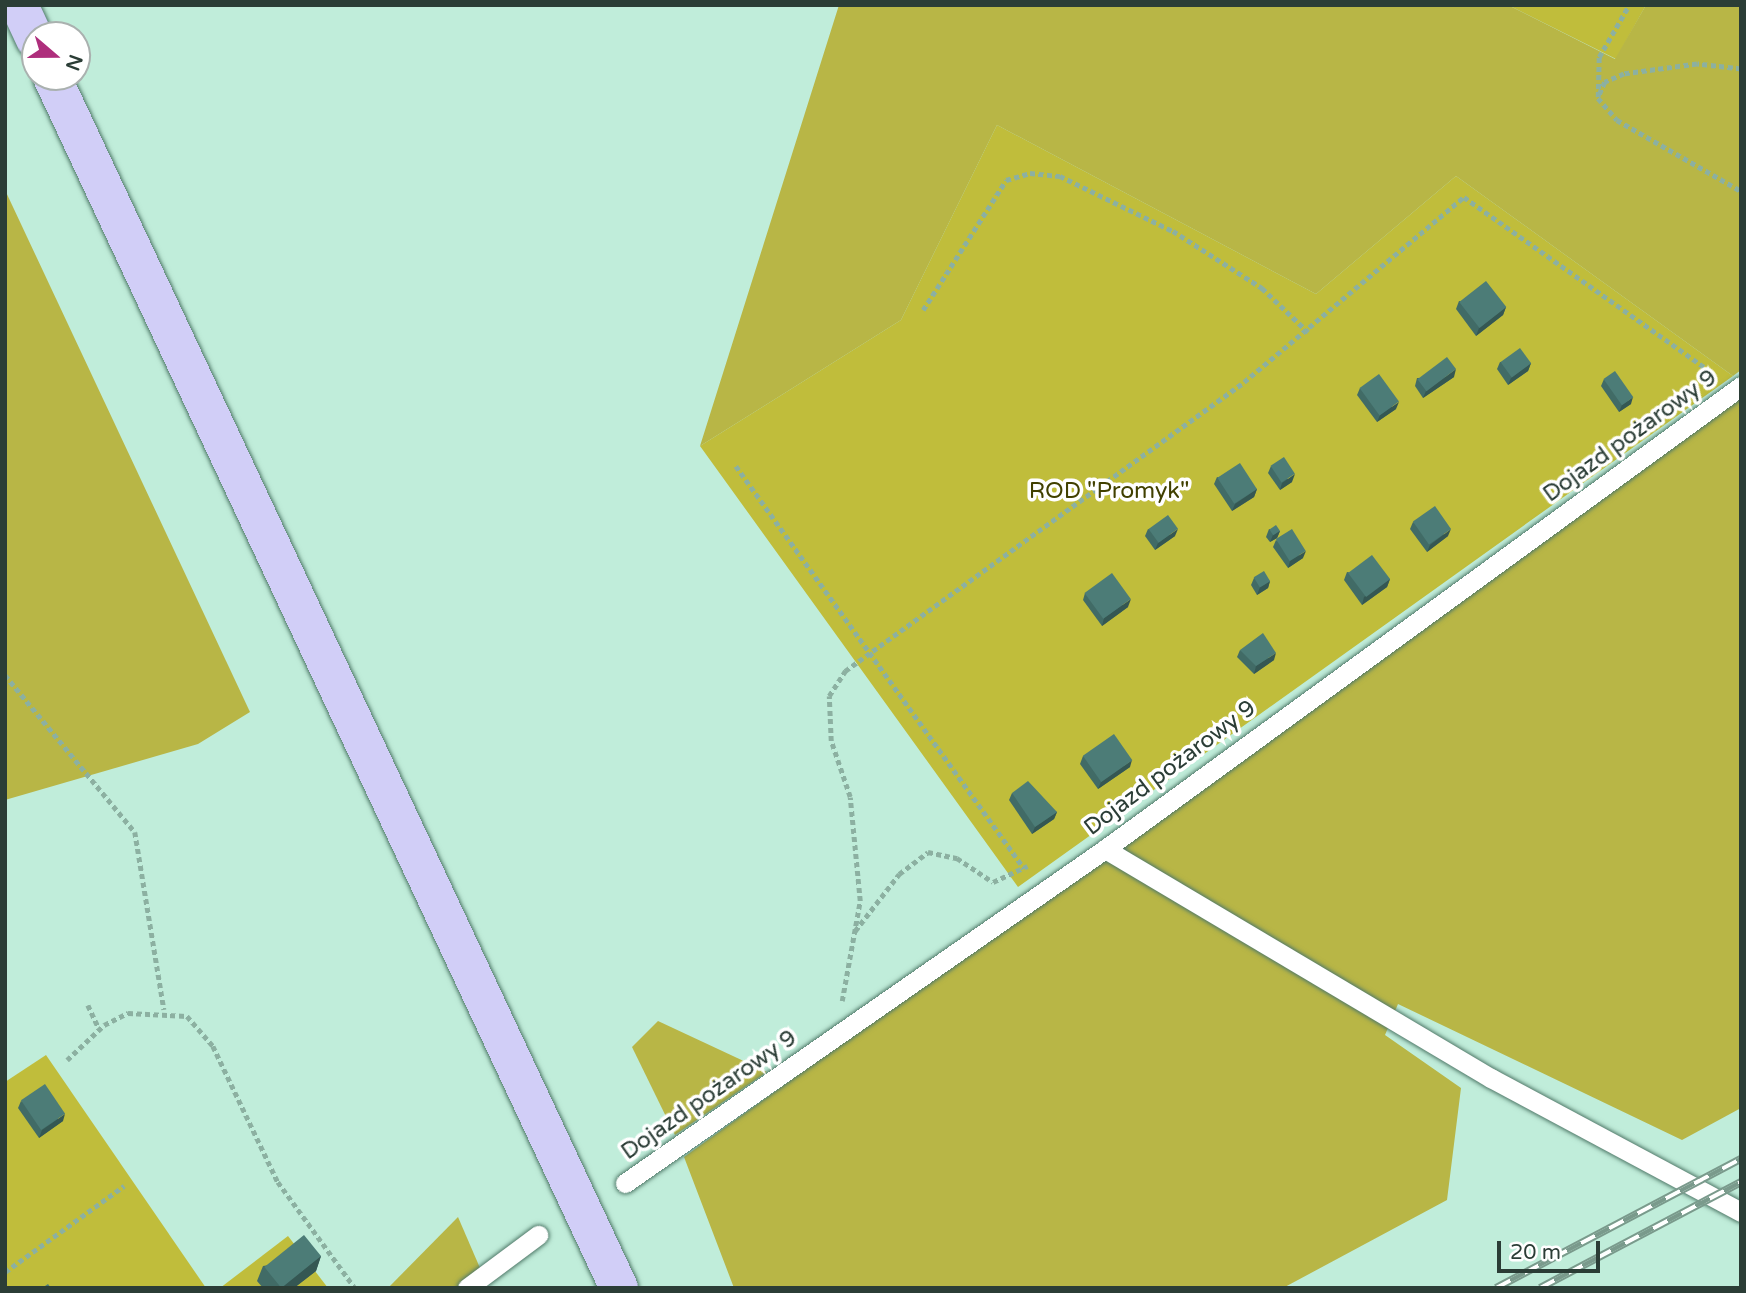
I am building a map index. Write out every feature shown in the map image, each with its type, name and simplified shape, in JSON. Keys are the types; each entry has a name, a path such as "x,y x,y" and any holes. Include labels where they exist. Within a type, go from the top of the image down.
{"main road":[{"path":"19,5 26,21"},
{"path":"59,91 619,1288"}],"lane":[{"name":"Dojazd pożarowy 9","path":"625,1183 1105,849 1257,733 1741,386"},
{"path":"1105,849 1491,1078 1741,1212"},
{"path":"467,1288 538,1235"}],"path":[{"path":"1629,5 1599,57 1598,98 1617,120 1741,191"},
{"path":"1598,98 1605,82 1624,74 1697,64 1741,69"},
{"path":"923,310 1006,180 1030,173 1060,176 1173,231 1262,288 1308,332"},
{"path":"833,1039 860,901 850,797 831,741 829,696 869,652 1308,332 1464,197 1714,374 1703,383"},
{"path":"736,466 1024,869"},
{"path":"5,675 135,832 164,1010"},
{"path":"855,931 899,874 928,852 957,858 993,882 1024,869 1035,861"},
{"path":"88,1005 99,1029"},
{"path":"67,1060 99,1029 128,1013 164,1010 187,1016 213,1046 278,1182 355,1288"},
{"path":"5,1272 124,1185"}],"green space":[{"path":"1508,5 1646,5 1616,59"},
{"name":"ROD \"Promyk\"","path":"997,125 1316,294 1456,176 1733,376 1018,887 700,446 901,320"},
{"path":"46,1055 206,1288 5,1288 5,1082"},
{"path":"288,1236 328,1288 220,1288"}],"shaded area":[{"path":"839,5 1508,5 1615,59 1646,5 1741,5 1741,370 1733,376 1456,176 1316,294 997,125 901,320 700,446"},
{"path":"5,190 250,712 198,744 5,800"},
{"path":"1741,398 1741,1108 1682,1140 1398,1004 1385,1035 1461,1088 1447,1200 1283,1288 734,1288 684,1157"},
{"path":"658,1021 767,1072 675,1135 632,1047"},
{"path":"458,1217 480,1268 456,1288 388,1288"}],"building":[{"path":"1486,281 1506,307 1480,328 1459,302"},
{"path":"1520,348 1531,363 1512,377 1501,362"},
{"path":"1447,357 1456,369 1426,391 1417,379"},
{"path":"1615,371 1633,397 1622,405 1604,379"},
{"path":"1379,374 1399,402 1380,416 1360,388"},
{"path":"1284,457 1295,474 1281,482 1271,466"},
{"path":"1240,463 1257,489 1234,504 1217,478"},
{"path":"1435,506 1451,529 1429,544 1413,521"},
{"path":"1168,515 1178,529 1159,543 1149,529"},
{"path":"1276,525 1280,531 1273,535 1269,529"},
{"path":"1292,529 1306,551 1290,561 1276,539"},
{"path":"1372,555 1390,579 1366,597 1348,573"},
{"path":"1264,571 1270,581 1260,587 1254,577"},
{"path":"1112,573 1131,599 1103,619 1084,593"},
{"path":"1263,633 1276,653 1256,666 1240,650"},
{"path":"1114,734 1132,760 1101,782 1083,756"},
{"path":"1028,781 1057,812 1035,827 1012,793"},
{"path":"45,1084 65,1114 41,1130 21,1100"},
{"path":"304,1235 321,1256 281,1288 264,1267"}],"railway":[{"path":"1496,1288 1741,1159"},
{"path":"1540,1288 1741,1182"}]}
